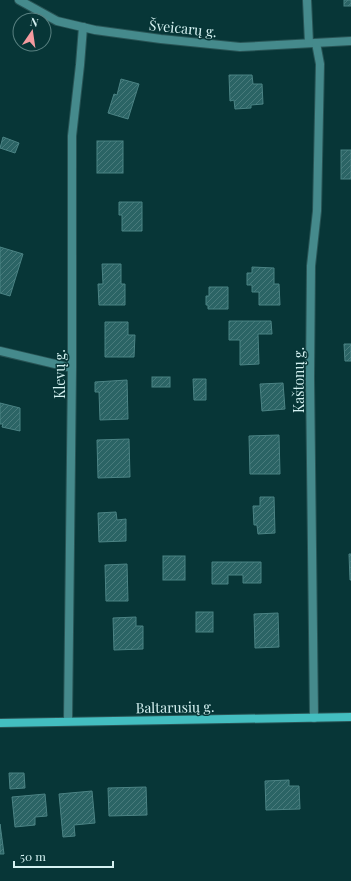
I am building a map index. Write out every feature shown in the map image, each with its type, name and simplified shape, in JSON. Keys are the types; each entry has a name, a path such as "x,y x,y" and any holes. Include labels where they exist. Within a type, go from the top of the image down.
{"main road":[{"name":"Baltarusių g.","path":"0,723 351,717"}],"street":[{"name":"Šveicarų g.","path":"19,0 57,21 83,27 161,39 240,47 351,41"},
{"name":"Kaštonų g.","path":"307,0 313,43 320,64 317,212 311,266 310,378 314,718"},
{"name":"Klevų g.","path":"68,721 72,368 72,136 83,27"},
{"path":"0,351 72,368"}],"building":[{"path":"344,0 351,0 351,6 344,6"},
{"path":"229,75 252,75 253,84 262,84 263,104 251,105 251,108 235,109 234,100 230,101"},
{"path":"121,79 139,84 128,119 108,113 114,94 117,95"},
{"path":"3,137 19,143 15,153 0,148"},
{"path":"97,141 123,141 123,173 97,173"},
{"path":"341,150 351,150 351,179 341,179"},
{"path":"119,202 142,202 142,231 122,231 122,215 119,215"},
{"path":"0,247 23,254 10,296 0,293"},
{"path":"102,264 121,264 121,284 125,284 125,305 99,305 98,284 103,284"},
{"path":"252,267 274,268 274,284 279,284 280,305 259,305 259,292 252,292 252,285 247,285 247,273 252,273"},
{"path":"209,287 228,287 228,309 208,309 208,305 206,305 206,296 209,296"},
{"path":"229,321 271,321 272,334 258,334 259,364 240,365 240,340 229,340"},
{"path":"105,322 128,322 128,335 135,335 134,357 105,357"},
{"path":"344,344 351,344 351,361 345,361"},
{"path":"152,377 170,377 170,387 152,387"},
{"path":"193,379 206,379 206,400 194,400"},
{"path":"127,380 128,419 100,420 99,392 95,392 95,382"},
{"path":"283,383 285,409 262,411 260,384"},
{"path":"0,403 20,408 20,431 2,427 3,424 0,424"},
{"path":"279,435 280,474 250,474 249,436"},
{"path":"129,439 130,477 98,478 97,440"},
{"path":"260,497 274,497 275,533 258,534 257,525 254,525 253,506 260,506"},
{"path":"116,512 117,520 126,519 126,541 99,542 98,513"},
{"path":"349,554 351,554 351,580 350,580"},
{"path":"163,556 185,556 185,580 163,580"},
{"path":"212,562 261,562 261,583 243,583 243,575 228,575 228,584 212,584"},
{"path":"127,564 128,601 106,601 105,565"},
{"path":"196,612 213,612 213,632 196,632"},
{"path":"278,613 279,647 255,648 254,614"},
{"path":"136,617 136,626 143,626 143,649 114,650 113,618"},
{"path":"9,773 24,773 25,788 10,789"},
{"path":"289,780 289,786 299,786 300,809 266,810 265,781"},
{"path":"146,787 147,815 109,816 108,788"},
{"path":"92,791 95,823 74,825 75,836 63,837 59,794"},
{"path":"45,794 47,816 35,817 35,825 15,827 12,797"},
{"path":"0,824 4,854 0,854"}]}
